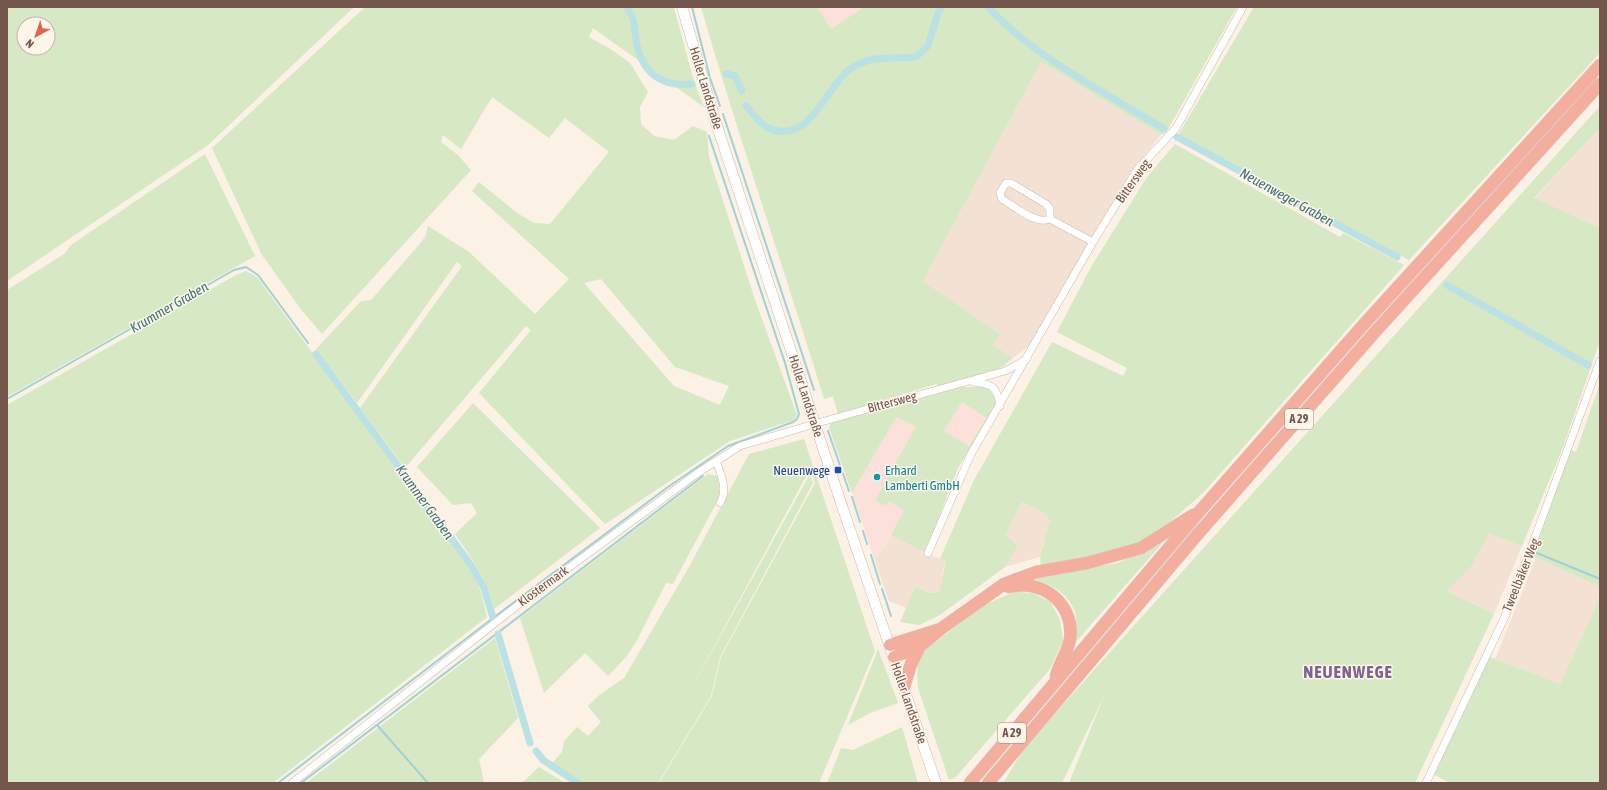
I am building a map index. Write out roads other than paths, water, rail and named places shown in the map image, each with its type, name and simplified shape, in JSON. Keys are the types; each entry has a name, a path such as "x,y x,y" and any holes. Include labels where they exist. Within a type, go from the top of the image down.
{"highway":[{"name":"A 29","path":"970,783 1199,512 1365,323 1600,65"},
{"name":"A 29","path":"988,783 1197,535 1375,332 1600,84"},
{"path":"894,657 920,646 942,628 1004,584 1036,572 1087,563 1141,548 1163,535 1176,524 1199,512"},
{"path":"994,590 1014,585 1032,585 1050,592 1063,606 1070,624 1070,639 1066,653 1058,667 1054,684"},
{"path":"890,645 942,628"},
{"path":"904,687 911,664 920,646"}],"main road":[{"name":"Holler Landstraße","path":"682,7 716,123 936,783"}],"street":[{"name":"Bittersweg","path":"928,553 971,454 1093,242 1137,170 1176,128 1244,7"},
{"path":"1050,219 1050,209 1046,204 1010,183 1006,183 1000,193 1002,199 1038,220 1045,221 1050,219 1093,242"},
{"name":"Bittersweg","path":"815,423 1005,371 1027,359"},
{"name":"Tweelbäker Weg","path":"1426,783 1509,608 1600,360"},
{"name":"Bittersweg","path":"968,381 990,384 998,393 1000,406"},
{"name":"Klostermark","path":"292,783 518,605 716,461 740,446 815,423"},
{"path":"716,461 723,483 724,497 720,503"}],"waterway":[{"name":"Neuenweger Graben","path":"627,7 633,20 636,40 642,61 647,69 662,80 670,83 692,84"},
{"path":"692,7 710,78 720,106"},
{"name":"Neuenweger Graben","path":"746,106 759,121 768,128 783,132 795,129 806,122 843,76 853,67 860,63 875,59 916,57 928,46 938,13 942,7"},
{"name":"Neuenweger Graben","path":"988,7 1027,43 1049,59 1164,129"},
{"name":"Neuenweger Graben","path":"726,74 735,76 742,91"},
{"path":"723,114 814,390"},
{"path":"278,783 493,618 668,487 728,446 793,422 797,419 799,414 785,363 709,136"},
{"name":"Neuenweger Graben","path":"1177,137 1397,257"},
{"name":"Krummer Graben","path":"7,399 234,270 246,267 258,275 308,343"},
{"name":"Neuenweger Graben","path":"1447,285 1588,365"},
{"name":"Krummer Graben","path":"316,354 471,565 484,588 493,618"},
{"path":"828,431 849,491"},
{"path":"301,783 703,476"},
{"path":"852,497 860,522"},
{"path":"863,531 867,544"},
{"path":"1537,553 1600,579"},
{"path":"871,555 880,584"},
{"path":"882,589 891,616"},
{"name":"Krummer Graben","path":"498,634 530,743"},
{"path":"377,725 428,783"},
{"name":"Krummer Graben","path":"536,751 543,760 578,783"}],"place":[{"name":"Neuenwege","path":"838,470"},
{"name":"Erhard Lamberti GmbH","path":"877,477"}],"district":[{"name":"NEUENWEGE","path":"1348,672"}]}
